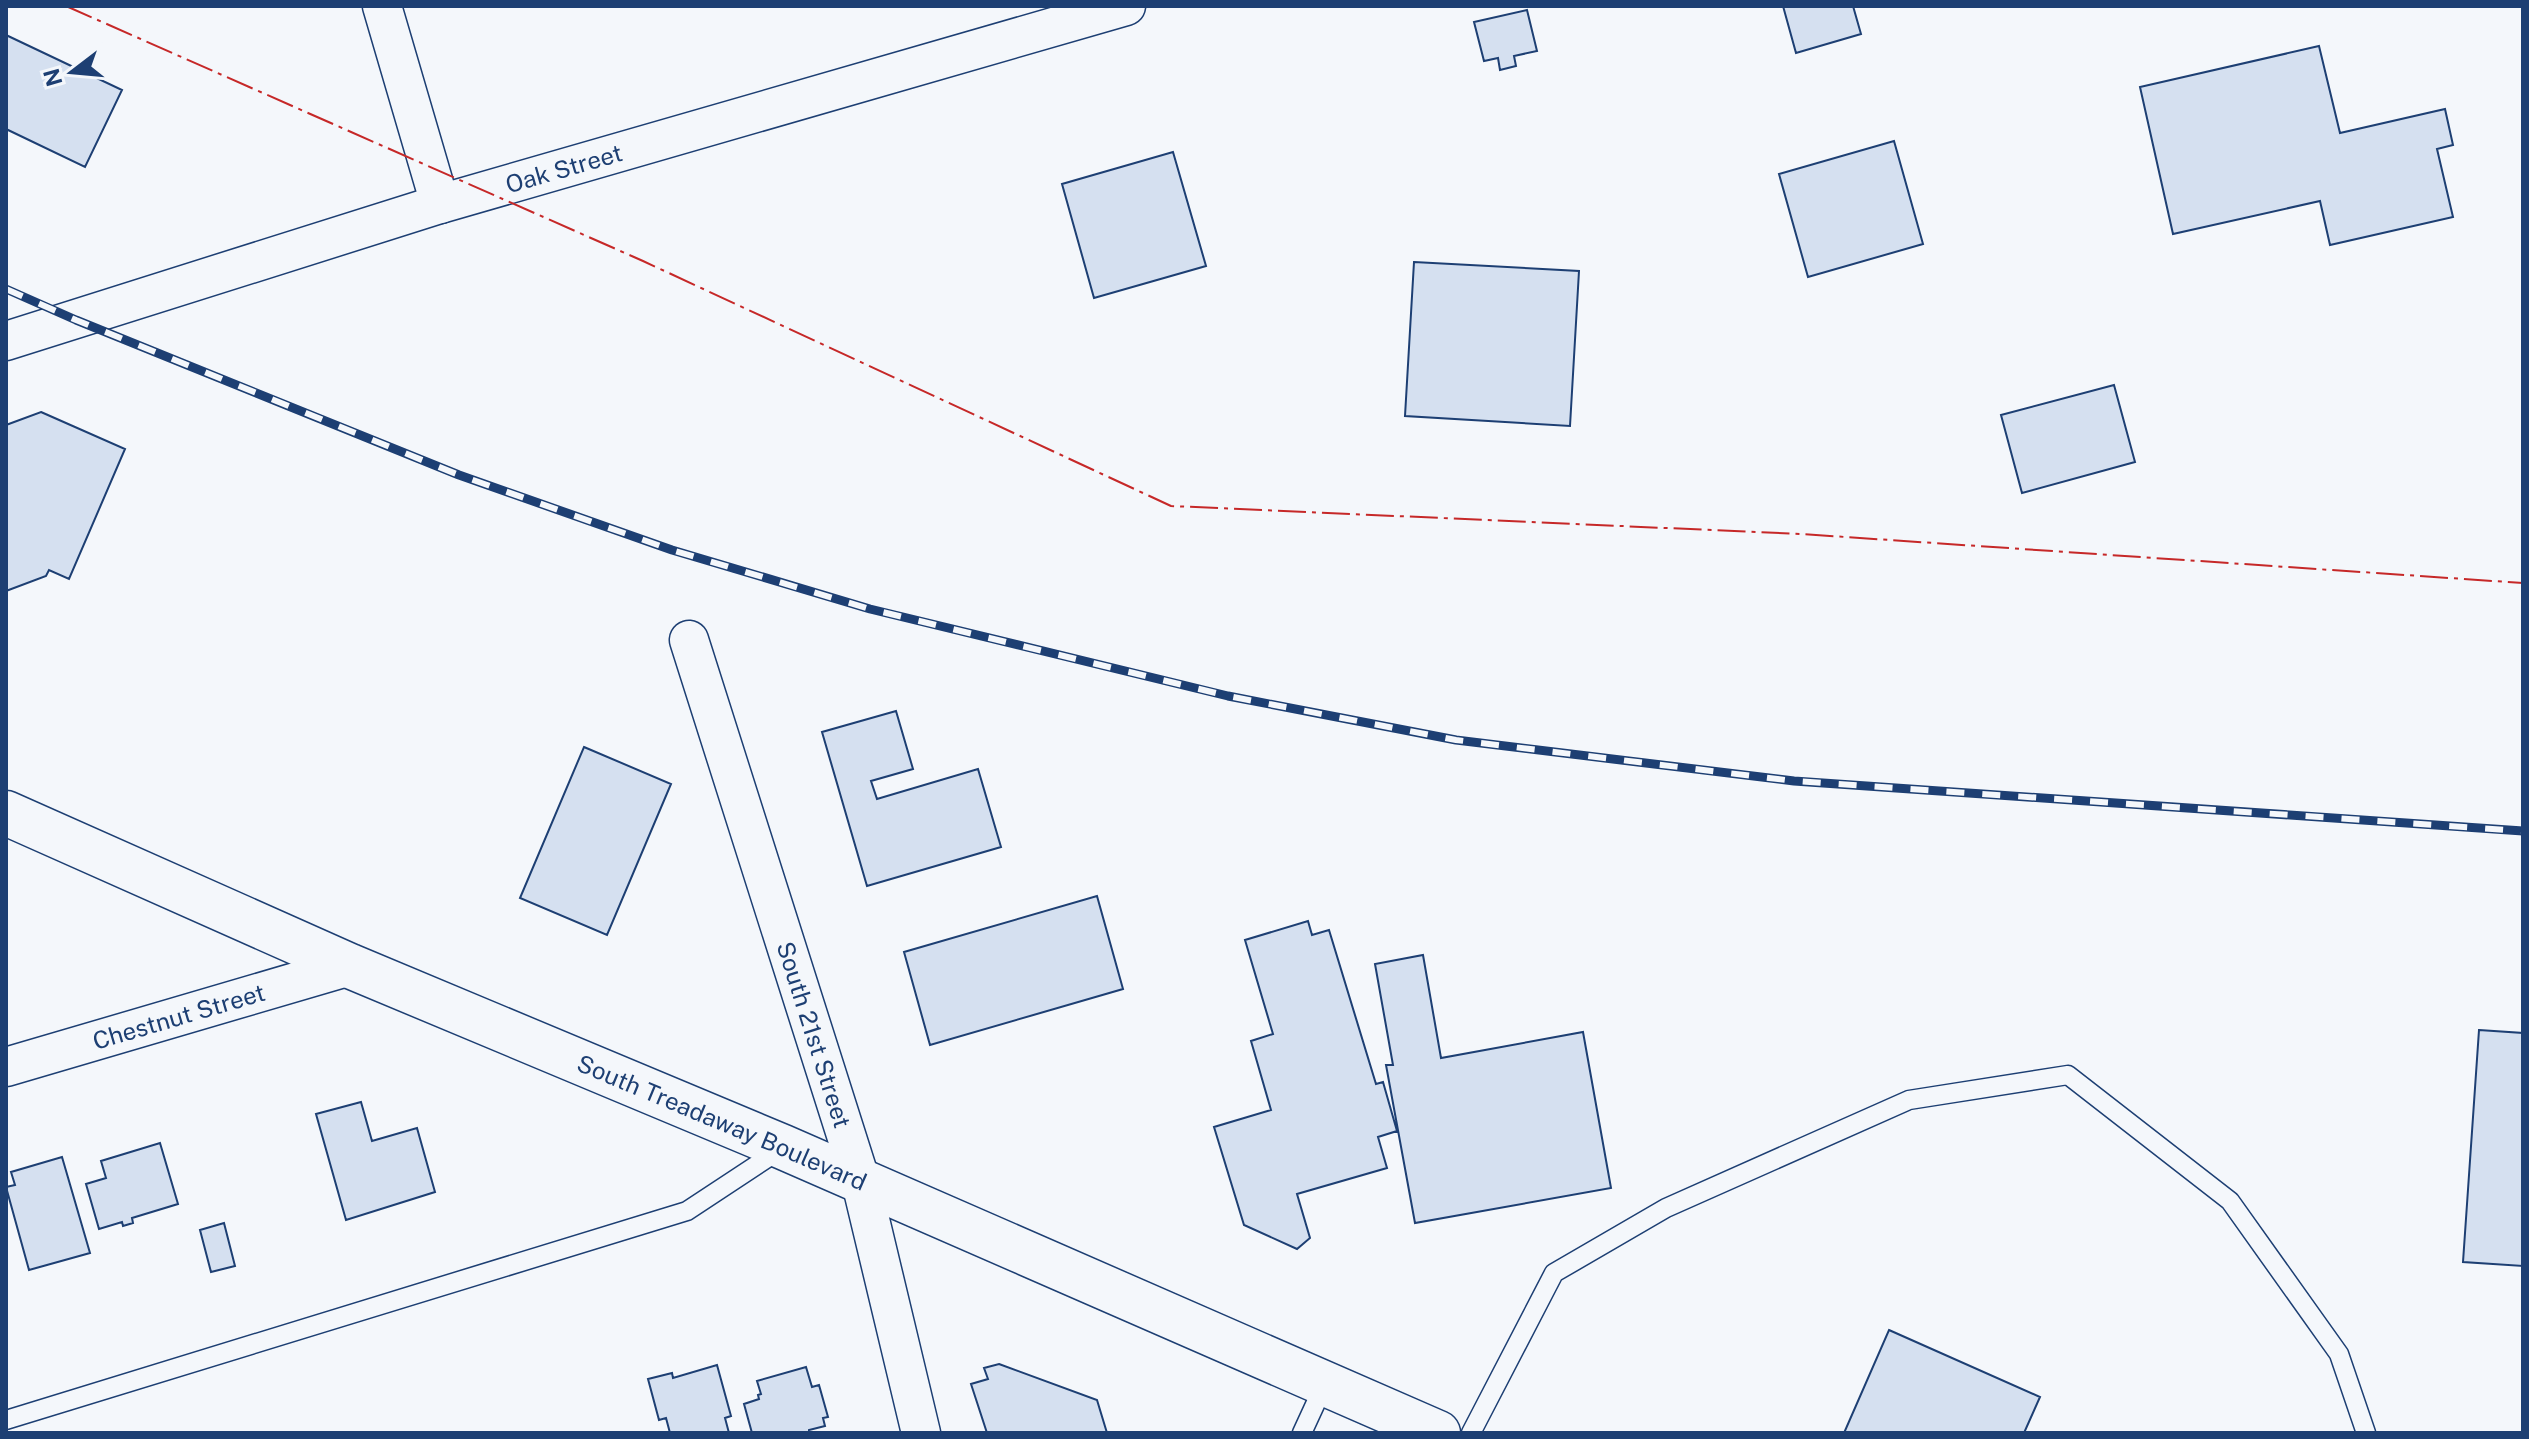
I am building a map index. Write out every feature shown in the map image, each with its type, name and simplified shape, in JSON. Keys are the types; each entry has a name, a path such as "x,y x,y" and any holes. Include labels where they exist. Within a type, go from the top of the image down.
{"main road":[{"name":"South Treadaway Boulevard","path":"6,813 350,966 783,1147 1438,1433"}],"street":[{"path":"382,6 440,204"},
{"name":"Oak Street","path":"6,341 440,204 1126,6"},
{"name":"South 21st Street","path":"689,640 861,1182 921,1433"},
{"name":"Chestnut Street","path":"6,1067 350,966"}],"lane":[{"path":"1471,1433 1554,1273 1666,1208 1909,1100 2068,1075 2230,1201 2339,1354 2366,1433"},
{"path":"6,1420 687,1211 783,1147"},
{"path":"1302,1433 1325,1383"}],"building":[{"path":"1783,6 1853,6 1861,34 1796,53"},
{"path":"1527,10 1537,51 1514,56 1516,66 1500,70 1498,58 1484,61 1474,22"},
{"path":"6,35 122,90 85,167 6,129"},
{"path":"2319,46 2340,133 2445,109 2453,145 2437,149 2453,217 2330,245 2320,201 2173,234 2140,87"},
{"path":"1894,141 1923,244 1808,277 1779,174"},
{"path":"1173,152 1206,266 1094,298 1062,184"},
{"path":"1414,262 1579,271 1570,426 1405,416"},
{"path":"2114,385 2135,462 2022,493 2001,415"},
{"path":"41,412 125,449 69,579 49,570 46,576 6,591 6,425"},
{"path":"896,711 913,769 871,781 877,799 978,769 1001,847 867,886 822,732"},
{"path":"584,747 671,784 607,935 520,898"},
{"path":"1097,896 1123,989 930,1045 904,952"},
{"path":"1308,921 1312,935 1329,930 1376,1084 1383,1082 1397,1131 1378,1137 1387,1168 1297,1194 1310,1238 1297,1249 1244,1225 1214,1127 1271,1110 1251,1041 1273,1034 1245,940"},
{"path":"1423,955 1441,1058 1583,1032 1611,1188 1415,1223 1386,1065 1393,1065 1375,964"},
{"path":"2479,1030 2523,1033 2523,1266 2463,1262"},
{"path":"361,1102 372,1141 417,1128 435,1192 346,1220 316,1114"},
{"path":"160,1143 178,1204 132,1218 133,1223 123,1226 122,1222 99,1229 86,1184 106,1178 101,1161"},
{"path":"62,1157 90,1253 29,1270 6,1187 15,1185 11,1172"},
{"path":"224,1223 235,1266 211,1272 200,1230"},
{"path":"1889,1330 2040,1397 2024,1433 1844,1433"},
{"path":"999,1364 1097,1400 1107,1433 987,1433 971,1384 988,1379 984,1368"},
{"path":"717,1365 731,1416 725,1418 729,1433 670,1433 666,1418 659,1420 648,1379 672,1373 673,1378"},
{"path":"806,1367 812,1387 819,1385 828,1417 823,1418 825,1426 809,1430 809,1433 752,1433 744,1404 759,1399 758,1395 761,1394 757,1381"}],"railway":[{"path":"6,289 459,475 672,550 870,609 1228,696 1456,740 1794,781 2523,831"}],"power":[{"path":"66,6 643,261 1171,506 1801,534 2523,583"}]}
